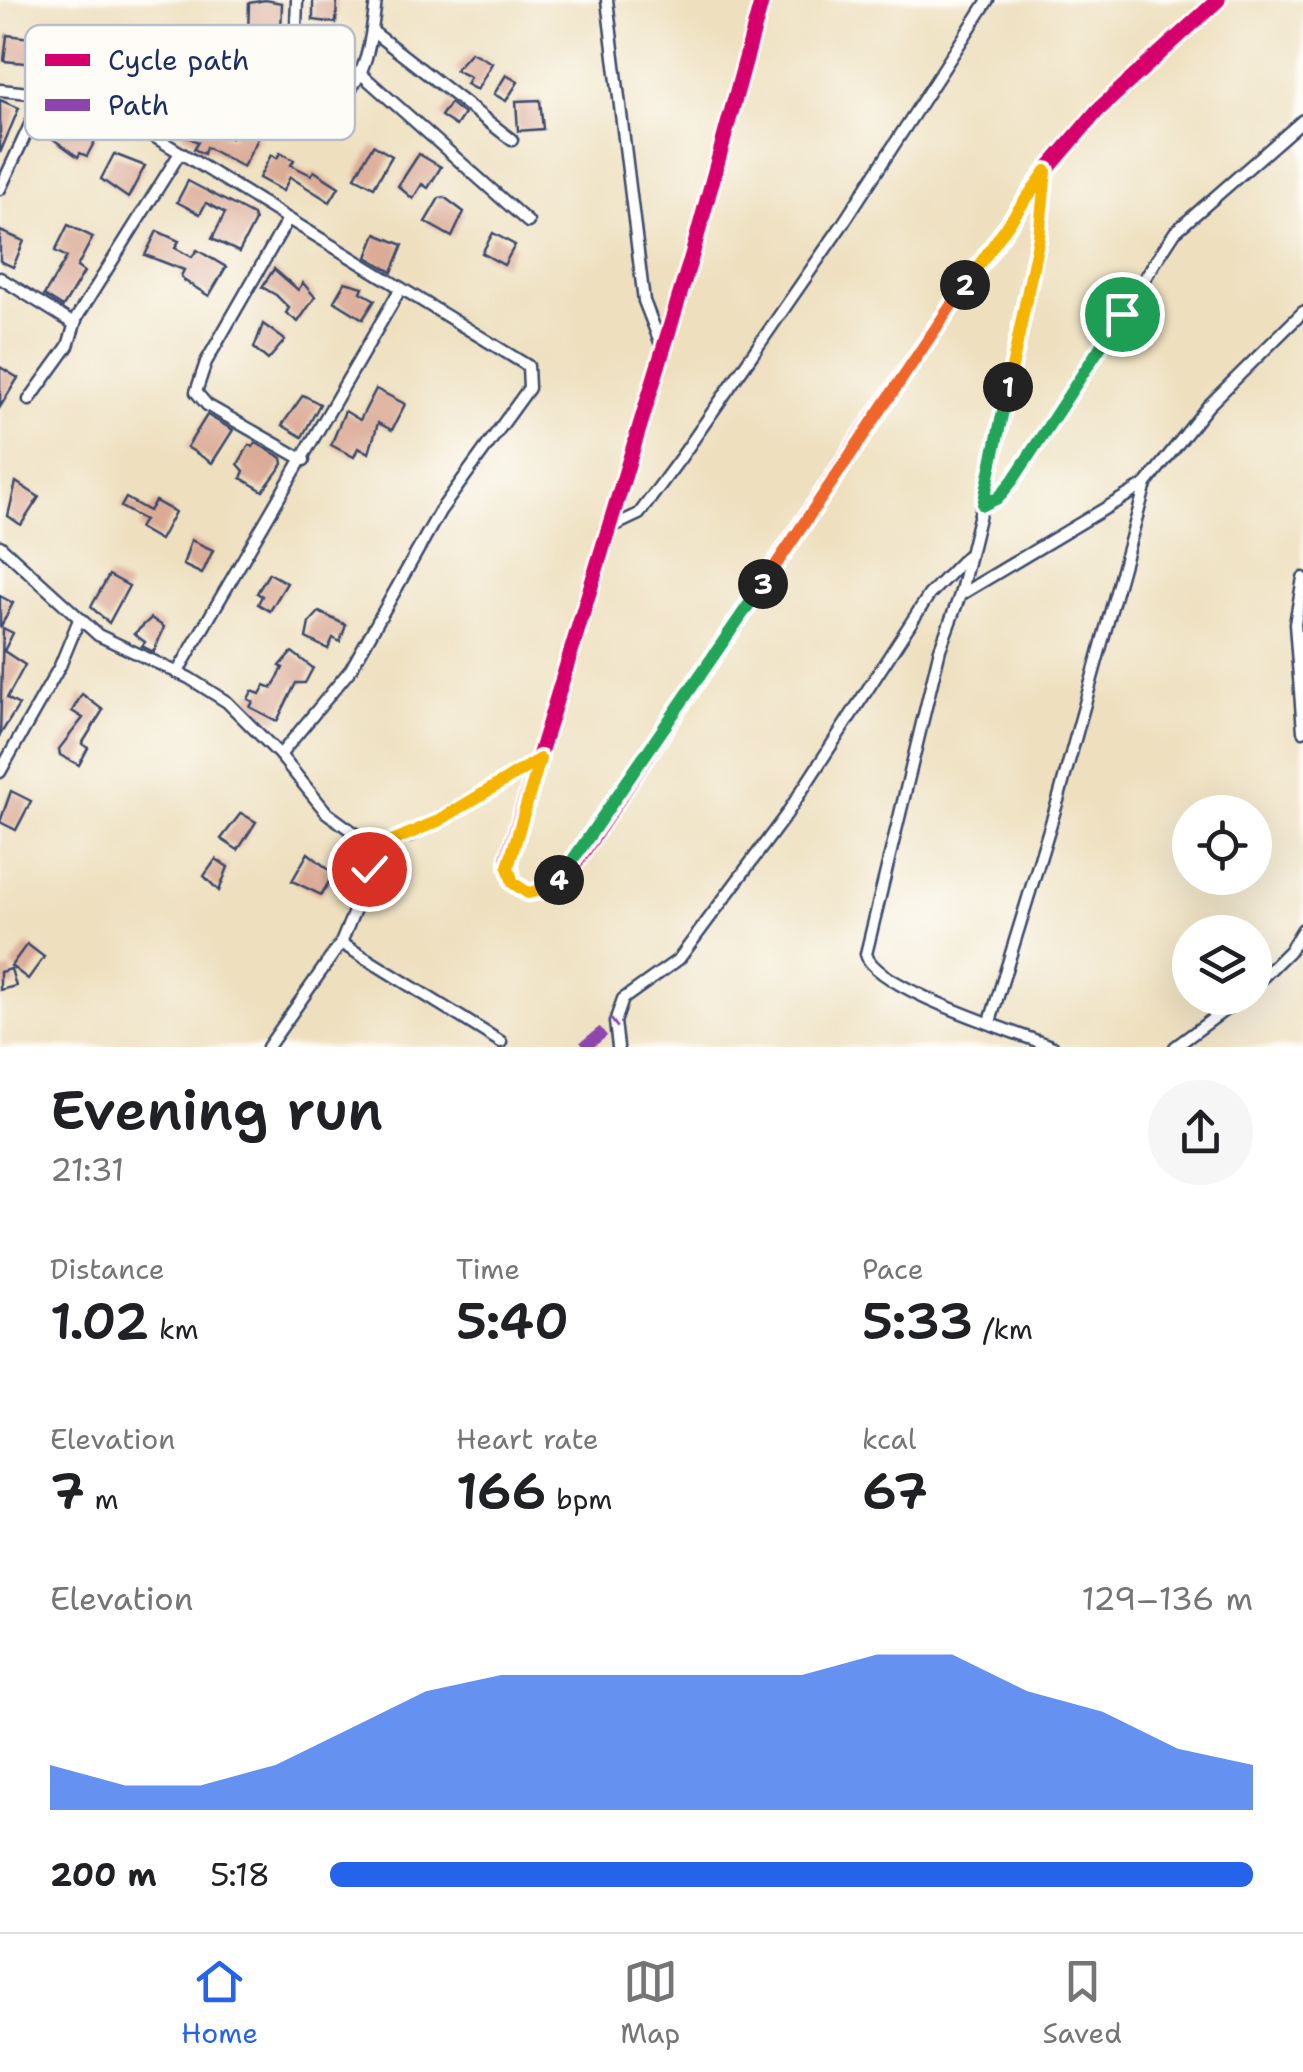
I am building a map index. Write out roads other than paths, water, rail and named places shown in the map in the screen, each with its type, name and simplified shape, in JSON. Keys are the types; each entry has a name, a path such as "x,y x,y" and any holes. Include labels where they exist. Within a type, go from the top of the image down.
{"street":[{"path":"355,80 372,31 376,0"},
{"path":"607,0 644,301 662,347"},
{"path":"762,0 508,858 513,883 528,893 547,889 574,865 881,407 1046,171 1098,110 1218,0"},
{"path":"605,530 638,514 682,456 842,226 988,0"},
{"path":"372,31 512,140"},
{"path":"360,72 528,222"},
{"path":"0,90 25,93"},
{"path":"983,505 998,498 1013,480 1176,232 1303,120"},
{"path":"0,189 25,136"},
{"path":"160,140 521,358 532,379 404,567 351,670 280,755"},
{"path":"29,400 68,346 74,324 180,153"},
{"path":"1046,171 1039,237 983,505 960,595 940,650 866,954 873,968 935,1001 1053,1047"},
{"path":"288,219 206,362 196,392 207,406 304,460"},
{"path":"0,278 74,324"},
{"path":"177,673 401,288"},
{"path":"960,595 1146,484 1208,406 1303,312"},
{"path":"990,1022 1059,797 1146,484"},
{"path":"0,546 78,622 113,646 177,673 227,702 348,831 381,846"},
{"path":"618,1047 615,1022 623,998 679,960 786,814 930,595 968,555"},
{"path":"1303,578 1295,624 1303,731"},
{"path":"0,772 60,666 78,622"},
{"path":"268,1047 341,943 381,846 438,821 540,759"},
{"path":"1272,965 1303,929"},
{"path":"341,943 501,1042"},
{"path":"1174,1047 1218,1015"}]}
